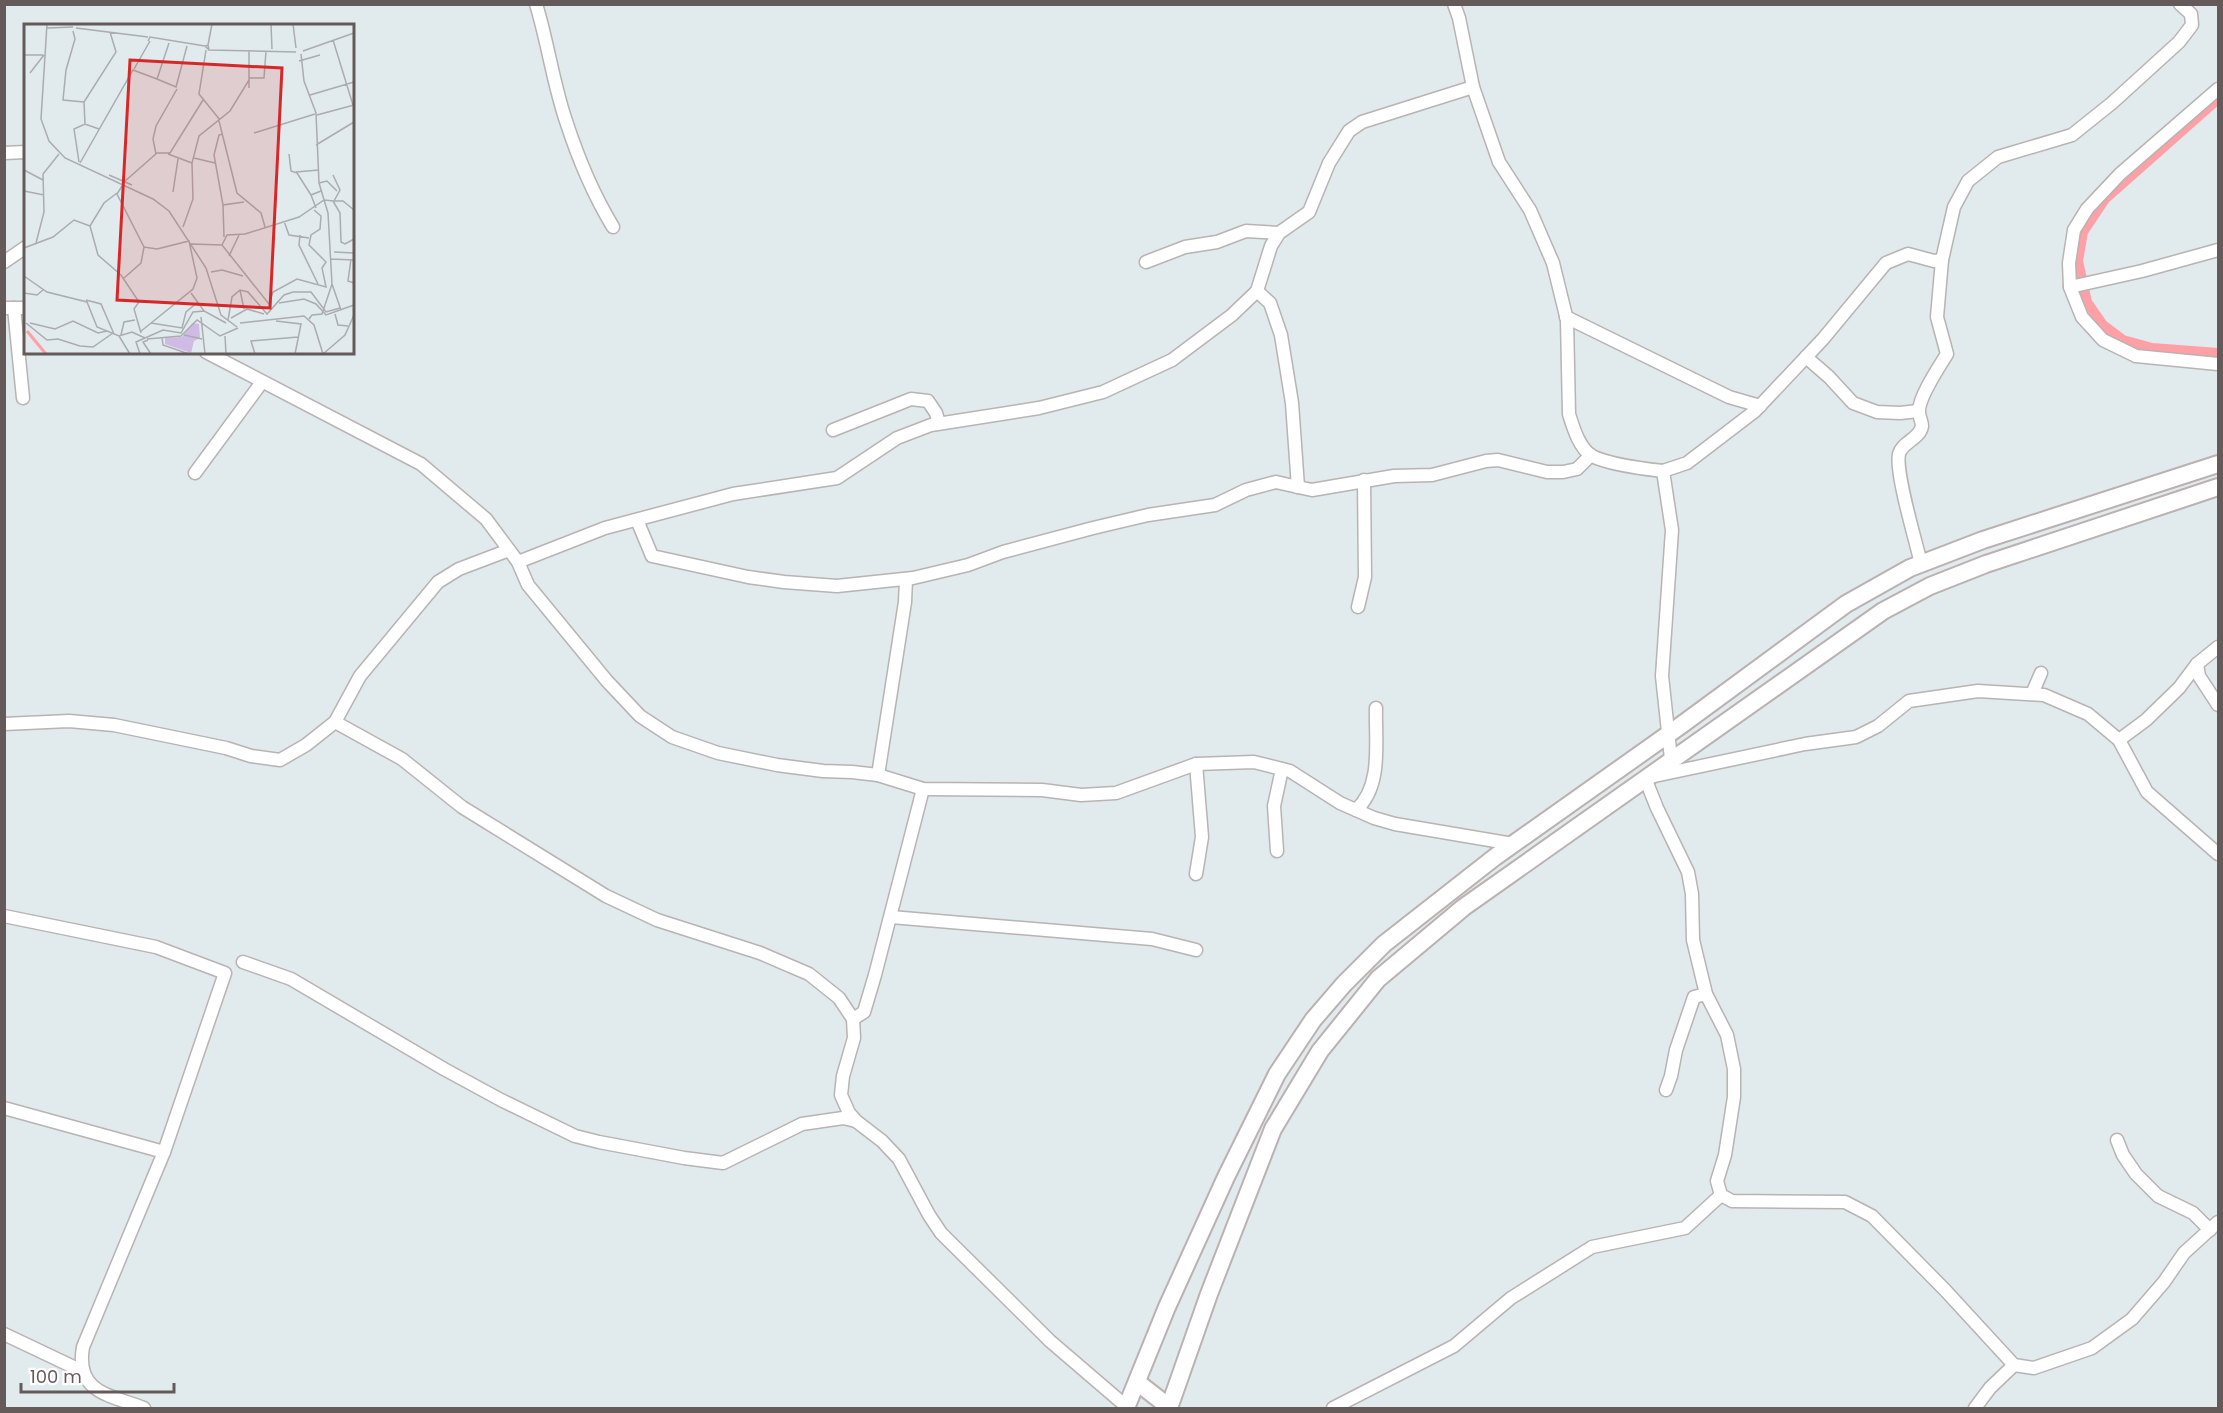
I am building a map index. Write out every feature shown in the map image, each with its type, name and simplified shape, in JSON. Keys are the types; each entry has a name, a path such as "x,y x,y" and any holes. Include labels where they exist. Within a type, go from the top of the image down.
{"main road":[{"path":"1126,1408 1167,1307 1226,1177 1277,1074 1313,1020 1344,984 1384,944 1513,844 1668,735 1846,604 1922,564 1994,536 2218,464"},
{"path":"1137,1382 1169,1408 1209,1294 1273,1129 1320,1051 1378,979 1464,907 1882,611 1930,586 1986,564 2218,487"}],"street":[{"path":"536,4 566,120 596,199 613,227"},
{"path":"1454,4 1473,87 1499,162 1530,210 1553,263 1566,317 1569,414 1580,442 1591,455 1638,469 1663,471 1687,463 1760,406 1806,357 1886,263 1908,254 1934,261 1942,260"},
{"path":"1922,564 1903,491 1899,456 1902,448 1919,433 1922,426 1918,411 1932,377 1947,354 1937,317 1942,260 1954,207 1968,181 1998,158 2072,135 2112,103 2179,42 2192,25 2190,14 2180,4"},
{"path":"518,562 605,528 733,494 837,478 897,438 939,423 1039,408 1103,392 1172,360 1232,315 1257,291 1271,246 1279,234 1309,212 1329,163 1349,131 1362,122 1473,87"},
{"path":"2218,89 2120,174 2087,209 2074,230 2069,263 2077,285 2082,317 2103,340 2136,356 2218,364"},
{"path":"4,153 24,152"},
{"path":"1146,262 1185,248 1217,242 1245,231 1279,234"},
{"path":"4,262 24,248"},
{"path":"2077,285 2142,272 2218,250"},
{"path":"1257,291 1270,303 1281,335 1292,403 1298,487"},
{"path":"15,308 23,398"},
{"path":"1566,317 1729,397 1760,406"},
{"path":"210,354 421,464 486,519 518,562 528,585 607,681 640,716 672,737 718,753 777,765 878,776 923,789 1042,790 1081,795 1116,792 1196,764 1254,762 1290,771 1340,803 1374,818 1395,824 1513,844"},
{"path":"1806,357 1853,403 1877,412 1918,411"},
{"path":"195,473 262,382"},
{"path":"833,430 911,399 928,401 939,423"},
{"path":"637,520 652,556 748,577 837,586 906,579 968,566 1003,552 1093,528 1148,515 1215,505 1246,490 1276,482 1312,489 1394,476 1432,475 1498,460 1547,472 1563,472 1577,469 1591,455"},
{"path":"1663,471 1672,530 1662,676 1671,759"},
{"path":"1358,607 1365,577 1364,480"},
{"path":"4,724 69,721 114,725 226,748 251,756 280,760 306,745 334,722 360,676 438,582 459,569 509,550"},
{"path":"878,776 905,602 906,579"},
{"path":"2119,740 2146,720 2179,688 2197,664 2218,647"},
{"path":"2197,664 2199,676 2218,705"},
{"path":"2032,694 2041,674"},
{"path":"2116,1140 2136,1174 2158,1196 2214,1226 2184,1253 2164,1282 2132,1319 2092,1348 2034,1368 2014,1365 1872,1216 1845,1202 1732,1201 1721,1195 1717,1181 1725,1155 1734,1097 1734,1069 1728,1035 1706,994 1693,940 1692,894 1688,872 1645,778 1805,744 1856,737 1878,726 1909,701 1978,691 2044,695 2088,714 2119,740 2148,792 2218,854"},
{"path":"1356,810 1365,802 1373,783 1376,708"},
{"path":"334,722 402,759 462,807 606,897 657,920 760,953 809,974 839,998 853,1019 854,1038 843,1076 841,1095 849,1113 899,1159 941,1233 1050,1341 1126,1408"},
{"path":"1196,764 1202,837 1196,874"},
{"path":"1277,851 1274,806 1282,769"},
{"path":"853,1019 864,1012 891,917 923,789"},
{"path":"4,916 156,947 225,973 164,1152 83,1347 82,1371 88,1383 97,1389 144,1408"},
{"path":"891,917 1152,939 1196,950"},
{"path":"243,962 291,979 501,1100 575,1136 599,1143 723,1163 802,1124 843,1118 856,1121"},
{"path":"1666,1090 1676,1050 1694,997 1706,994"},
{"path":"4,1108 164,1152"},
{"path":"1333,1408 1454,1346 1511,1298 1592,1248 1685,1227 1721,1195"},
{"path":"4,1334 82,1371"},
{"path":"1975,1408 1990,1388 2014,1365"}],"waterway":[{"path":"2218,99 2105,199 2083,232 2078,261 2087,302 2103,325 2123,340 2152,348 2218,353"}]}
